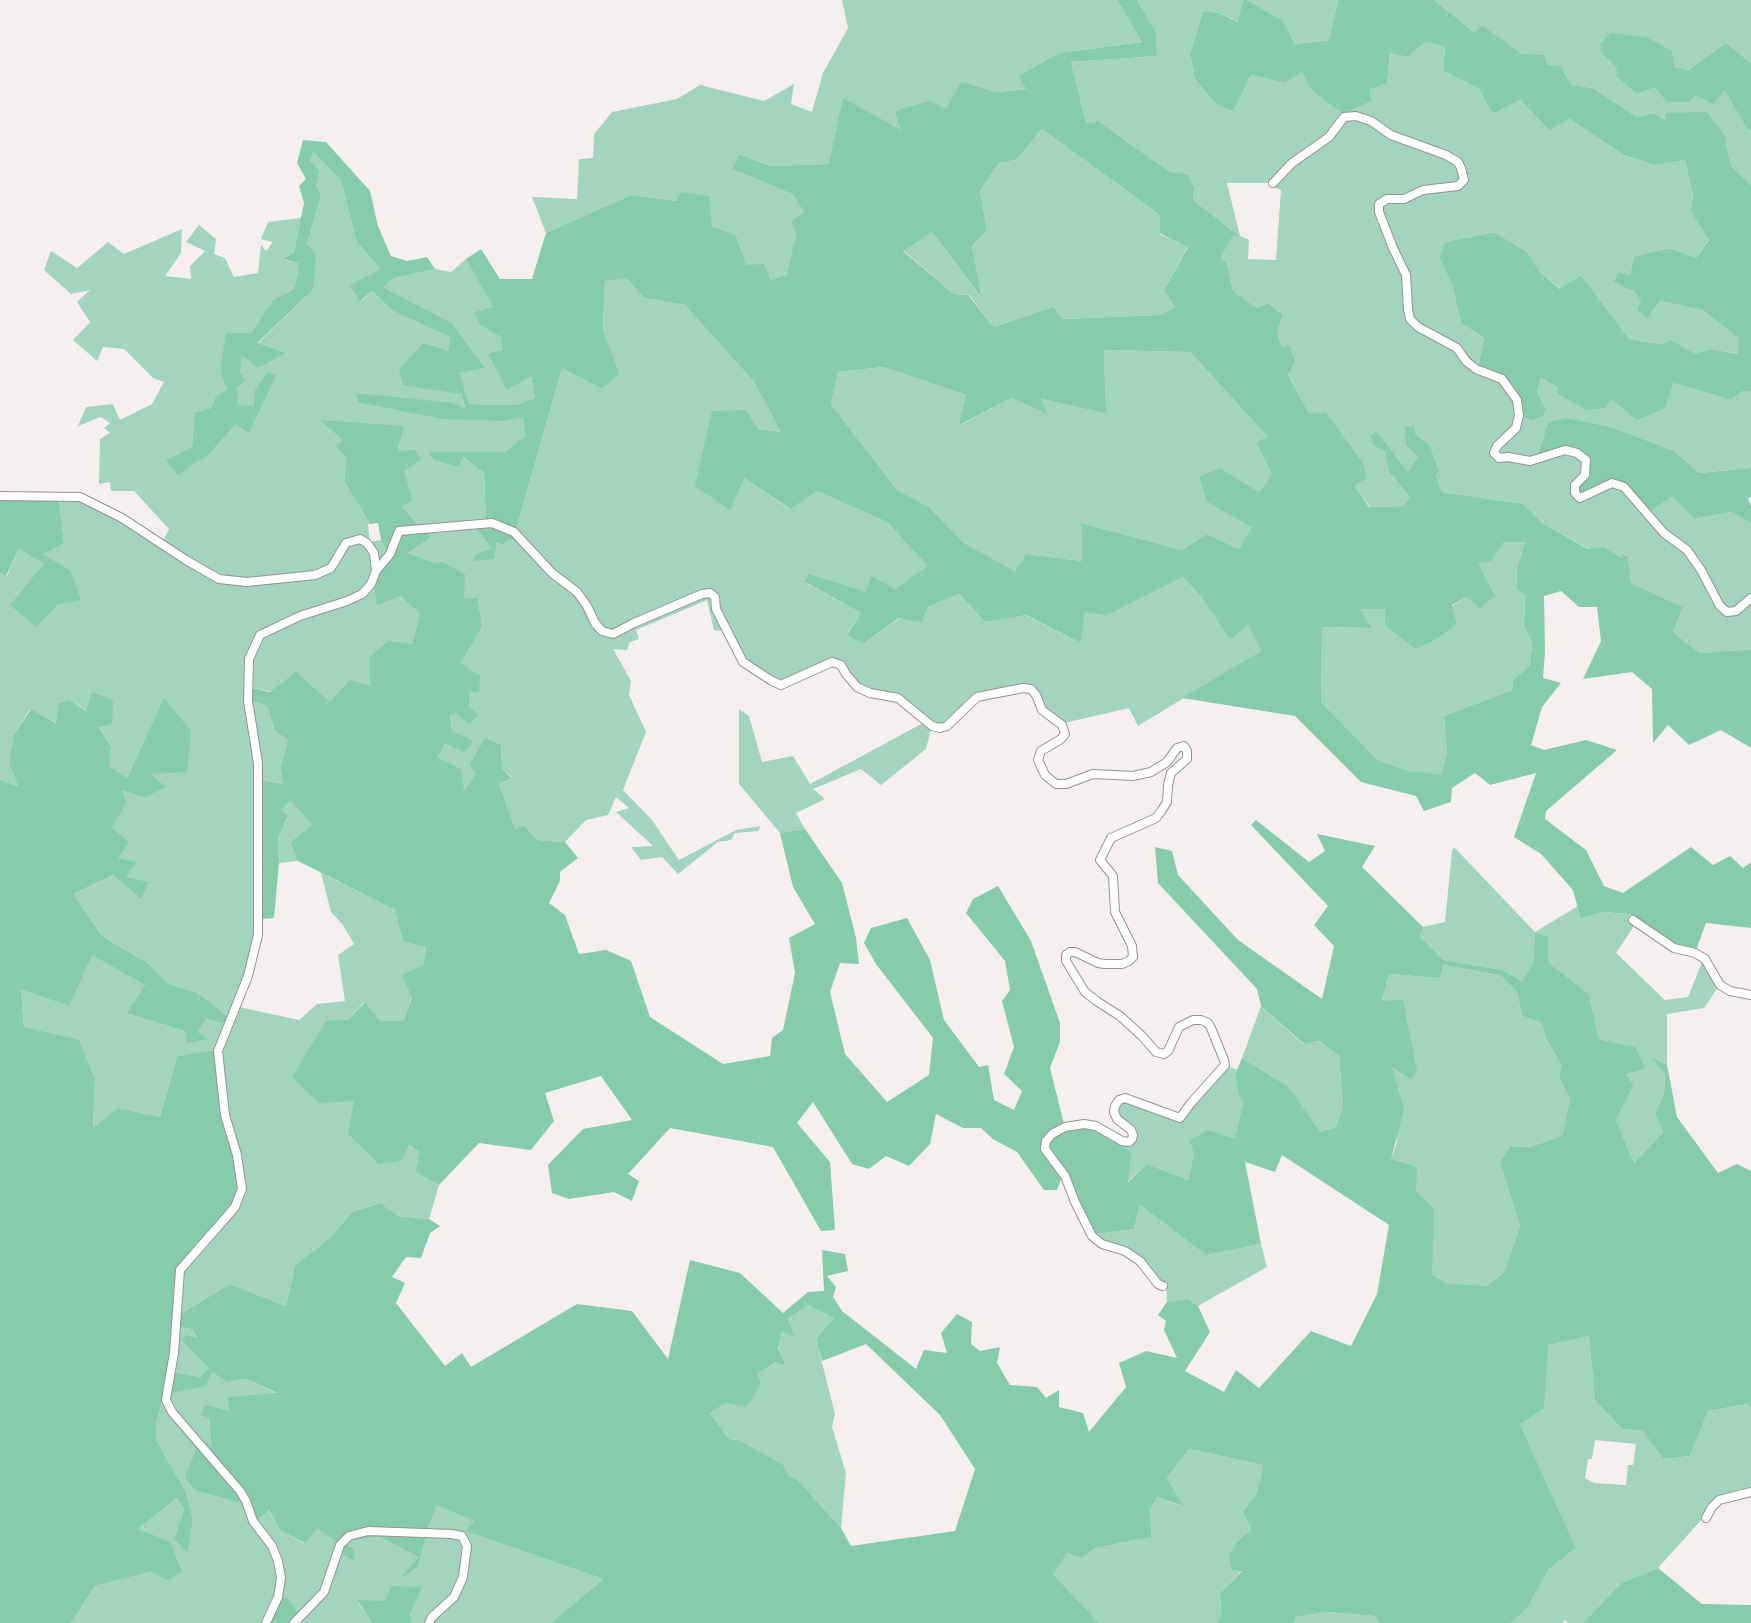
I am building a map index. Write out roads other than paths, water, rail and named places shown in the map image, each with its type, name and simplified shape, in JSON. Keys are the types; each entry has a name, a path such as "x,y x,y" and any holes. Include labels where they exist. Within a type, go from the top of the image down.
{"street":[{"path":"1273,183 1292,163 1329,137 1344,117 1356,116 1371,121 1392,135 1446,154 1458,162 1462,168 1464,180 1458,186 1423,190 1404,199 1387,199 1379,204 1379,212 1406,275 1410,319 1418,327 1457,348 1466,361 1476,369 1502,379 1517,400 1519,415 1516,428 1497,446 1494,453 1499,458 1508,457 1530,461 1565,450 1577,453 1586,460 1585,475 1575,485 1575,493 1580,498 1612,483 1624,487 1664,533 1687,550 1701,570 1720,606 1727,612 1736,611 1751,598"},
{"path":"0,496 80,497 122,518 219,579 248,582 315,575 331,568 346,543 360,539 367,543 374,553 376,571"},
{"path":"266,1623 278,1597 281,1578 278,1561 272,1546 253,1522 246,1501 240,1491 172,1412 166,1400 174,1354 180,1270 235,1207 242,1189 237,1155 225,1115 218,1051 248,976 258,935 258,763 248,702 249,659 260,635 300,616 347,601 362,594 371,584 376,571 390,554 399,531 492,522 514,532 552,573 577,592 587,606 594,622 602,631 613,634 702,594 710,593 715,597 716,609 743,662 772,681 781,685 832,662 841,665 857,686 870,693 898,698 932,726 940,728 946,726 977,697 1023,688 1031,689 1036,694 1042,710 1062,725 1065,734 1061,739 1042,751 1038,760 1045,775 1056,784 1066,784 1093,774 1133,776 1151,772 1167,762 1176,748 1184,746 1187,751 1187,759 1171,773 1167,802 1162,810 1156,818 1111,838 1100,860 1112,876 1115,912 1132,946 1133,957 1122,964 1105,964 1098,963 1075,952 1070,952 1066,956 1066,961 1085,992 1120,1016 1156,1052 1164,1054 1168,1051 1179,1027 1193,1020 1201,1020 1208,1023 1212,1028 1225,1066 1180,1118 1125,1098 1119,1100 1114,1112 1131,1130 1133,1135 1129,1142 1122,1141 1096,1126 1084,1124 1065,1127 1052,1134 1046,1141 1045,1149 1065,1176 1075,1202 1092,1236 1102,1244 1125,1251 1140,1261 1158,1284 1163,1286"},
{"path":"1633,920 1674,948 1695,953 1705,959 1720,985 1730,991 1751,995"},
{"path":"1706,1518 1712,1507 1719,1500 1751,1492"},
{"path":"294,1623 324,1592 340,1545 349,1536 368,1531 462,1536 467,1546 463,1577 454,1597 432,1616 429,1623"}]}
